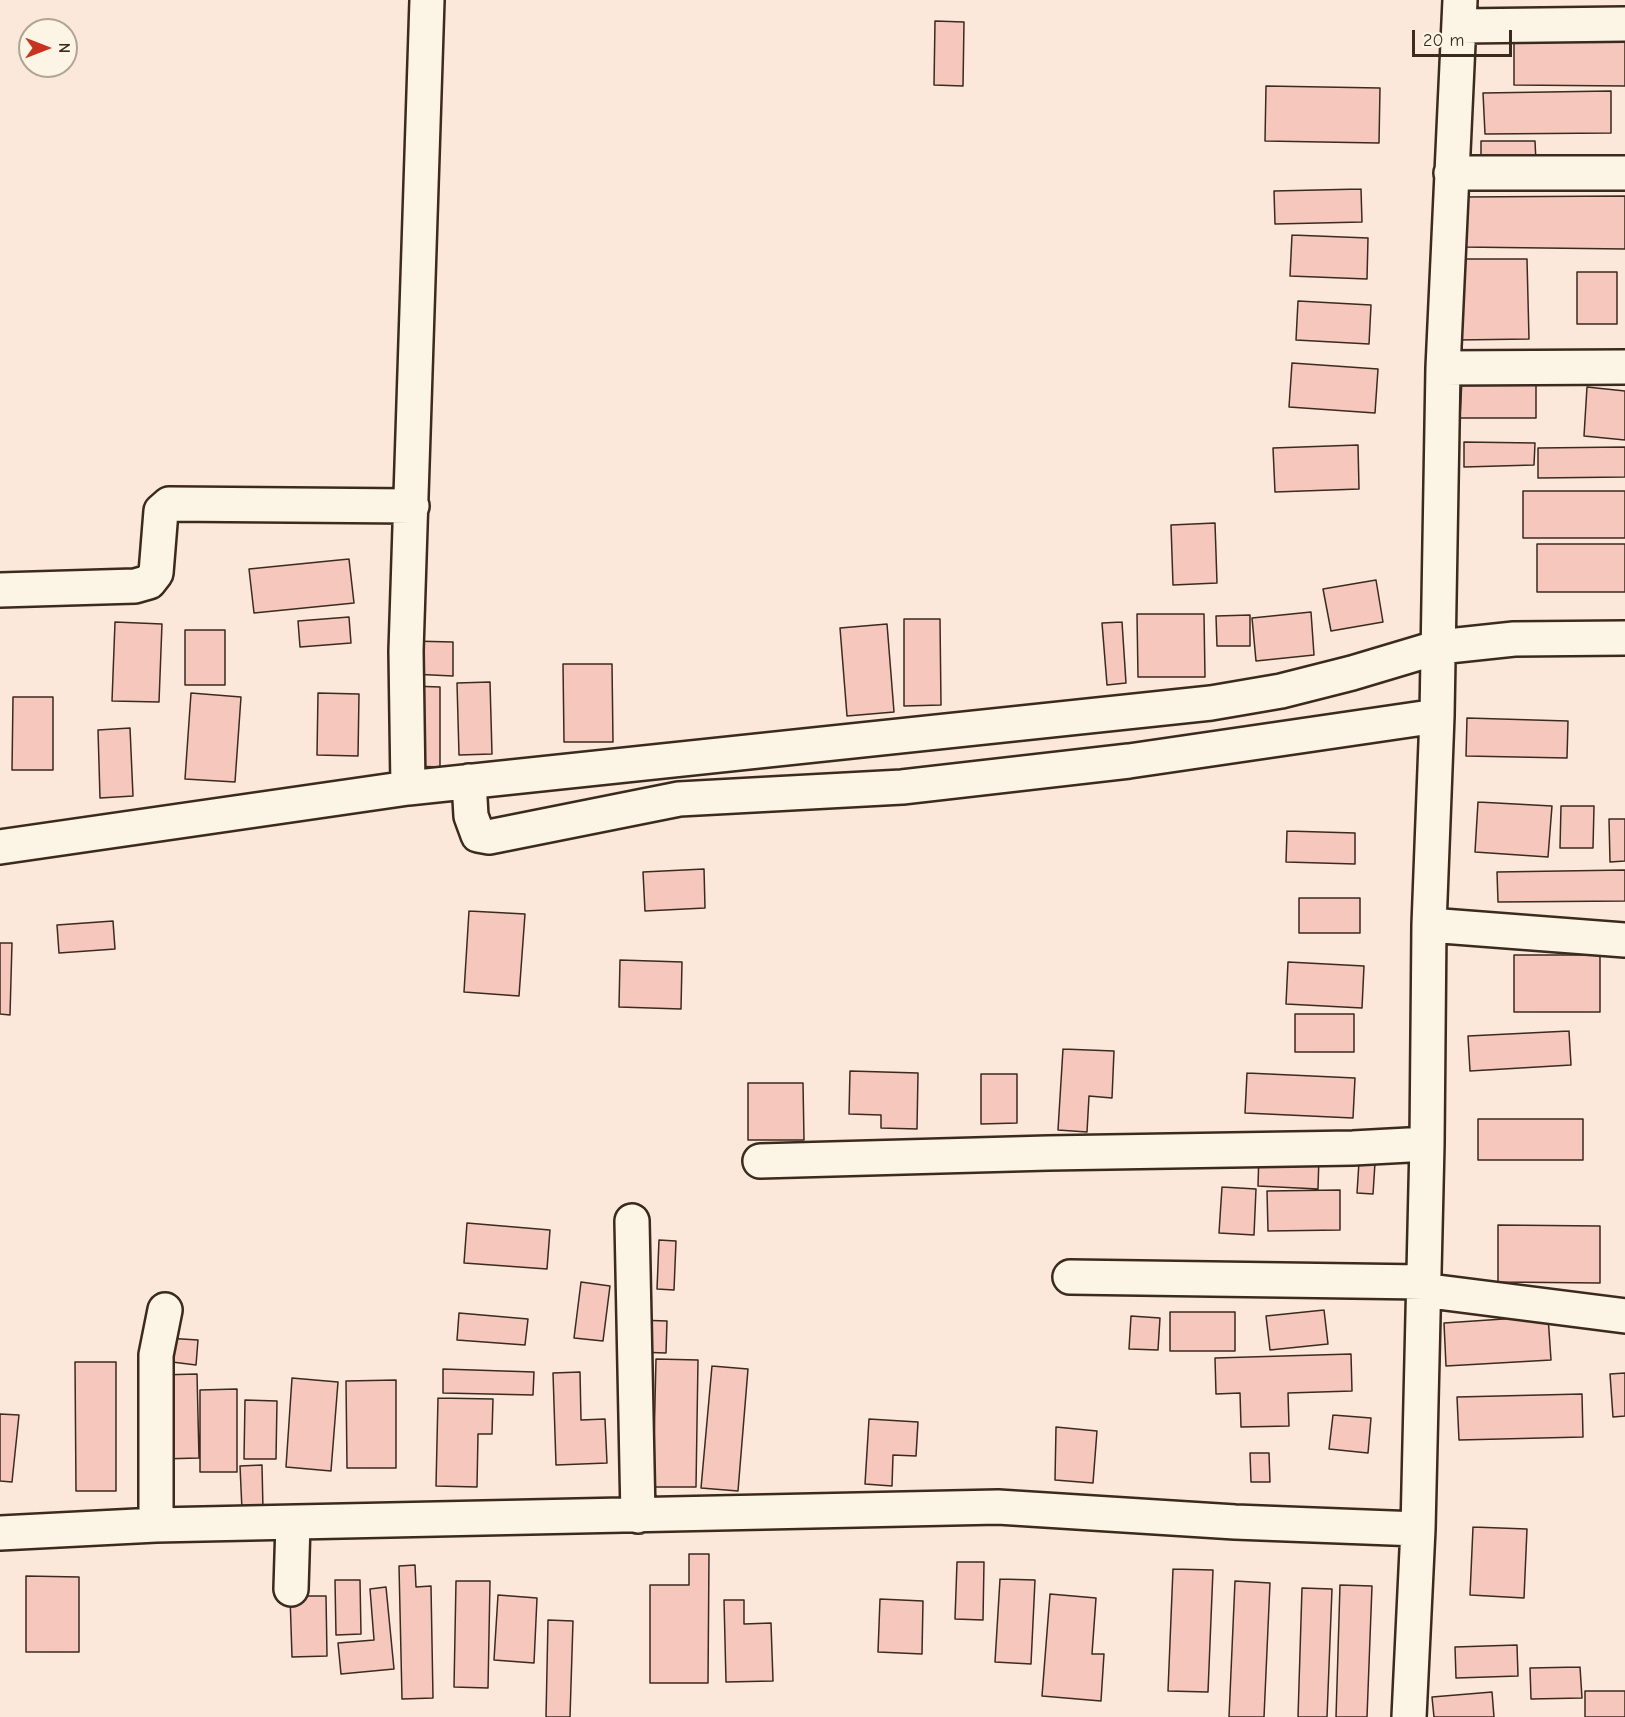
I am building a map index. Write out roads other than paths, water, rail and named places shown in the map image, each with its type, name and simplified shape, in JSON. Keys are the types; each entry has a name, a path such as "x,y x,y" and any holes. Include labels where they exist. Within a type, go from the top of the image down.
{"street":[{"path":"408,788 406,651 427,0"},
{"path":"1409,1717 1418,1529 1422,1286 1428,1144 1429,925 1439,647 1443,368 1460,13 1625,24"},
{"path":"1451,173 1625,173"},
{"path":"1443,368 1625,367"},
{"path":"0,590 135,586 149,582 156,573 161,511 169,504 412,506"},
{"path":"0,847 408,788 470,797 1211,704 1342,676 1439,647 1515,639 1625,638"},
{"path":"470,797 478,835 489,837 679,799 914,786 1129,761 1437,716"},
{"path":"1429,925 1625,940"},
{"path":"760,1161 1353,1148 1428,1144"},
{"path":"632,1221 638,1516"},
{"path":"1070,1277 1422,1286 1625,1316"},
{"path":"156,1525 156,1355 165,1310"},
{"path":"0,1533 156,1525 293,1524 998,1507 1235,1522 1418,1529"},
{"path":"291,1589 293,1524"}]}
